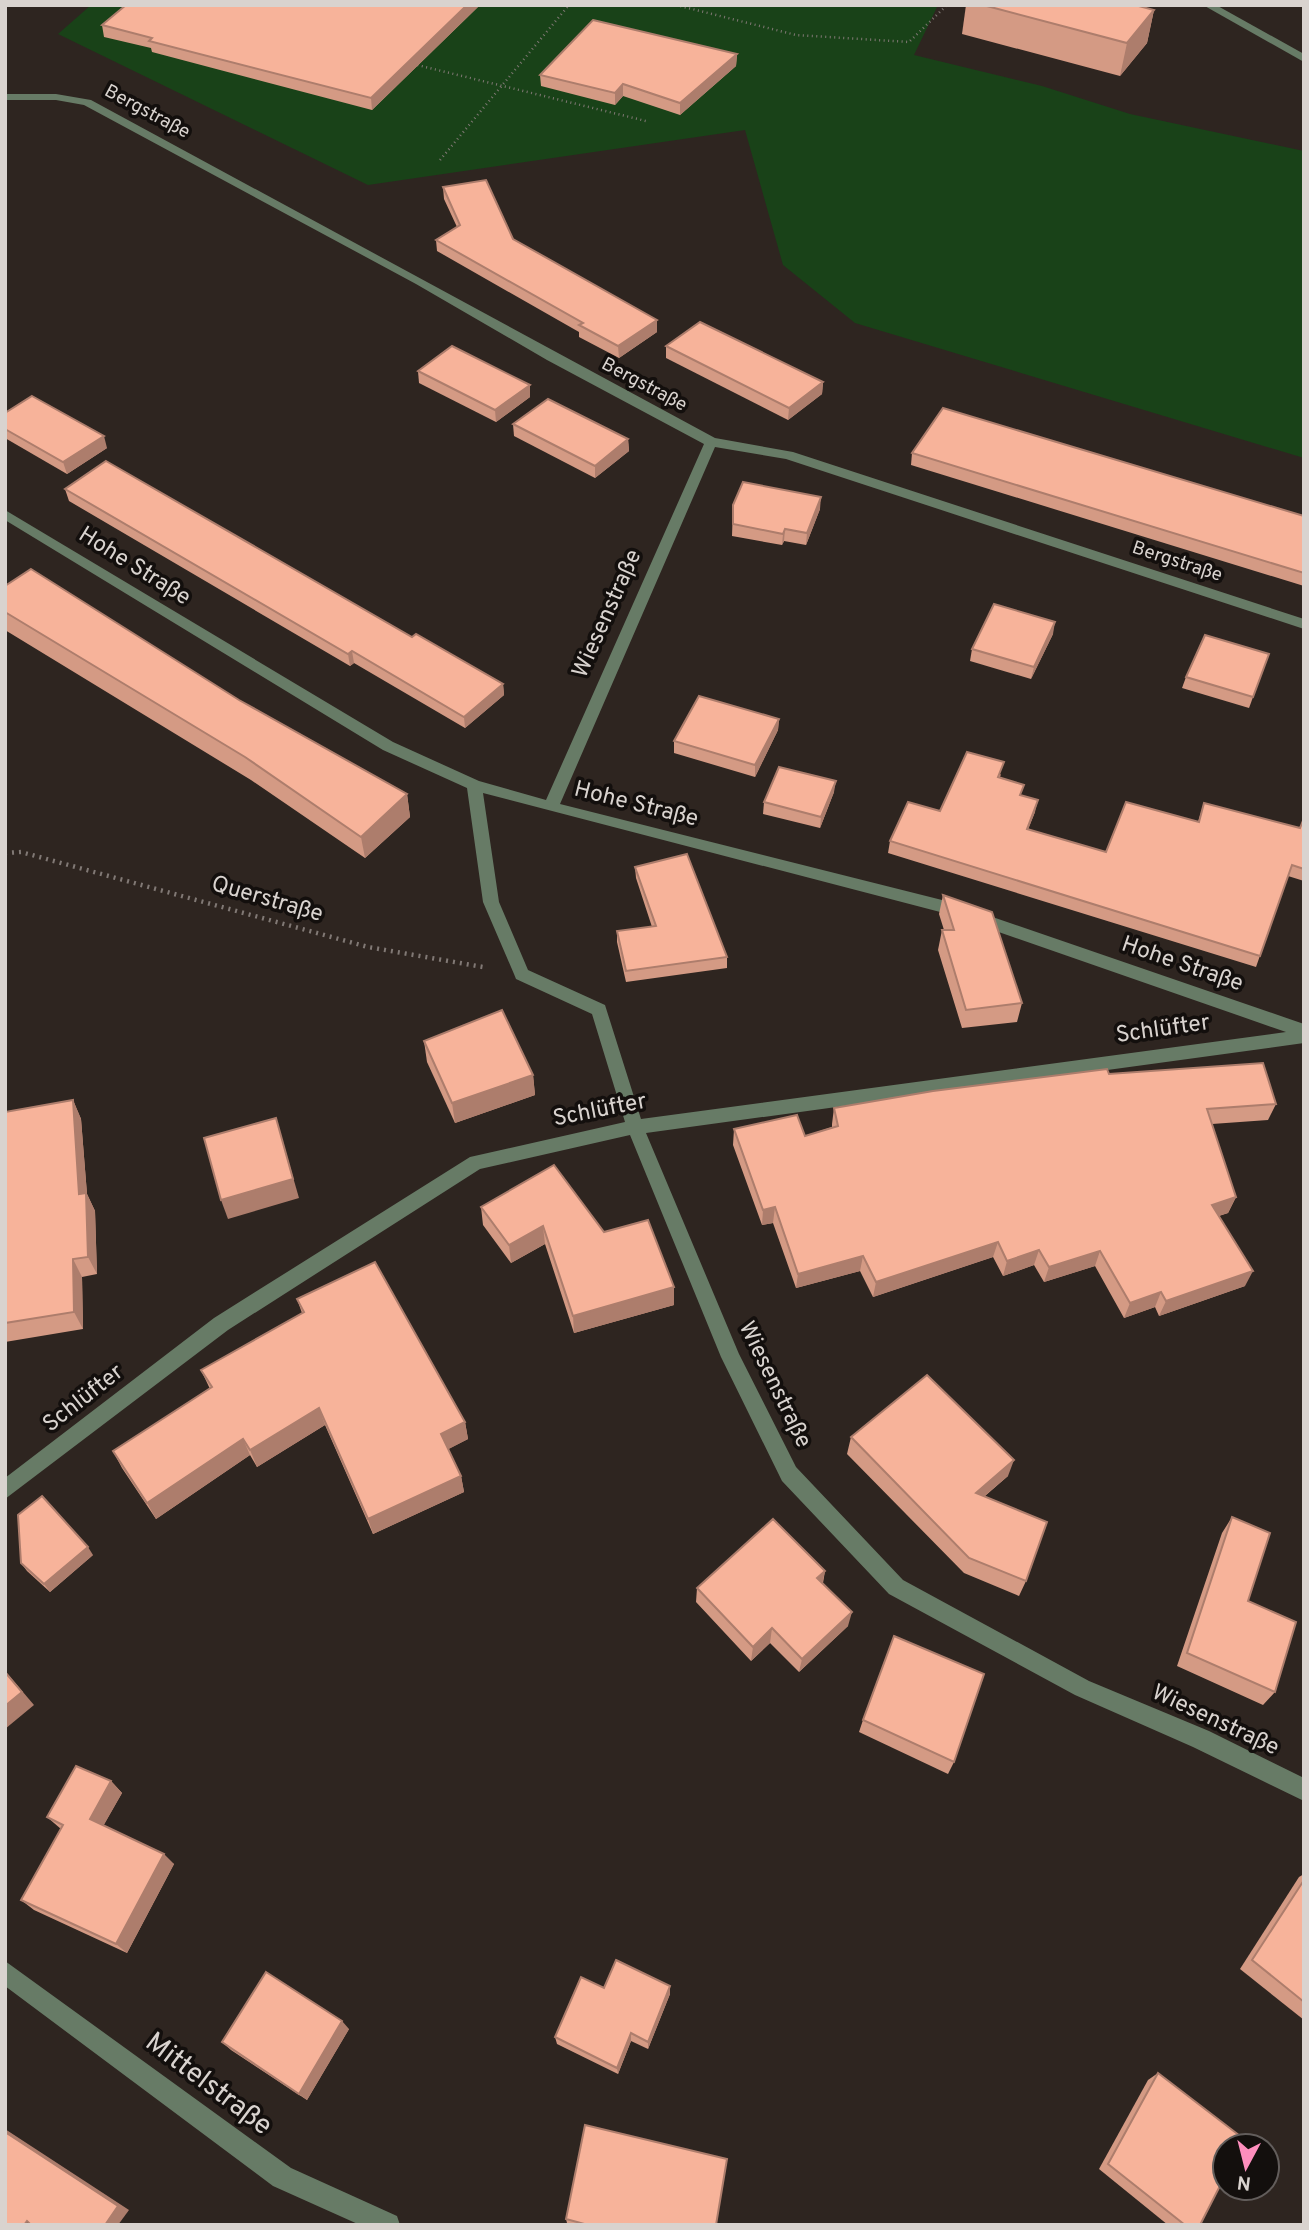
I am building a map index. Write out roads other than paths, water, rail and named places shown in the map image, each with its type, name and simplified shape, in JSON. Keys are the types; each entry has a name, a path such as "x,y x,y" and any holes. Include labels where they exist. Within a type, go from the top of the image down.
{"street":[{"path":"1208,5 1304,59"},
{"name":"Bergstraße","path":"5,97 56,97 87,103 420,281 552,357 711,442 788,455 1304,624"},
{"name":"Wiesenstraße","path":"551,807 711,442"},
{"name":"Hohe Straße","path":"5,514 388,746 474,785 946,907 1304,1034"},
{"name":"Wiesenstraße","path":"474,785 491,902 522,974 599,1010 635,1127 731,1357 789,1474 896,1587 1082,1688 1201,1739 1304,1790"},
{"name":"Schlüfter","path":"5,1490 221,1324 476,1162 635,1127 1304,1034"},
{"name":"Mittelstraße","path":"5,1972 282,2177 388,2225"}]}
